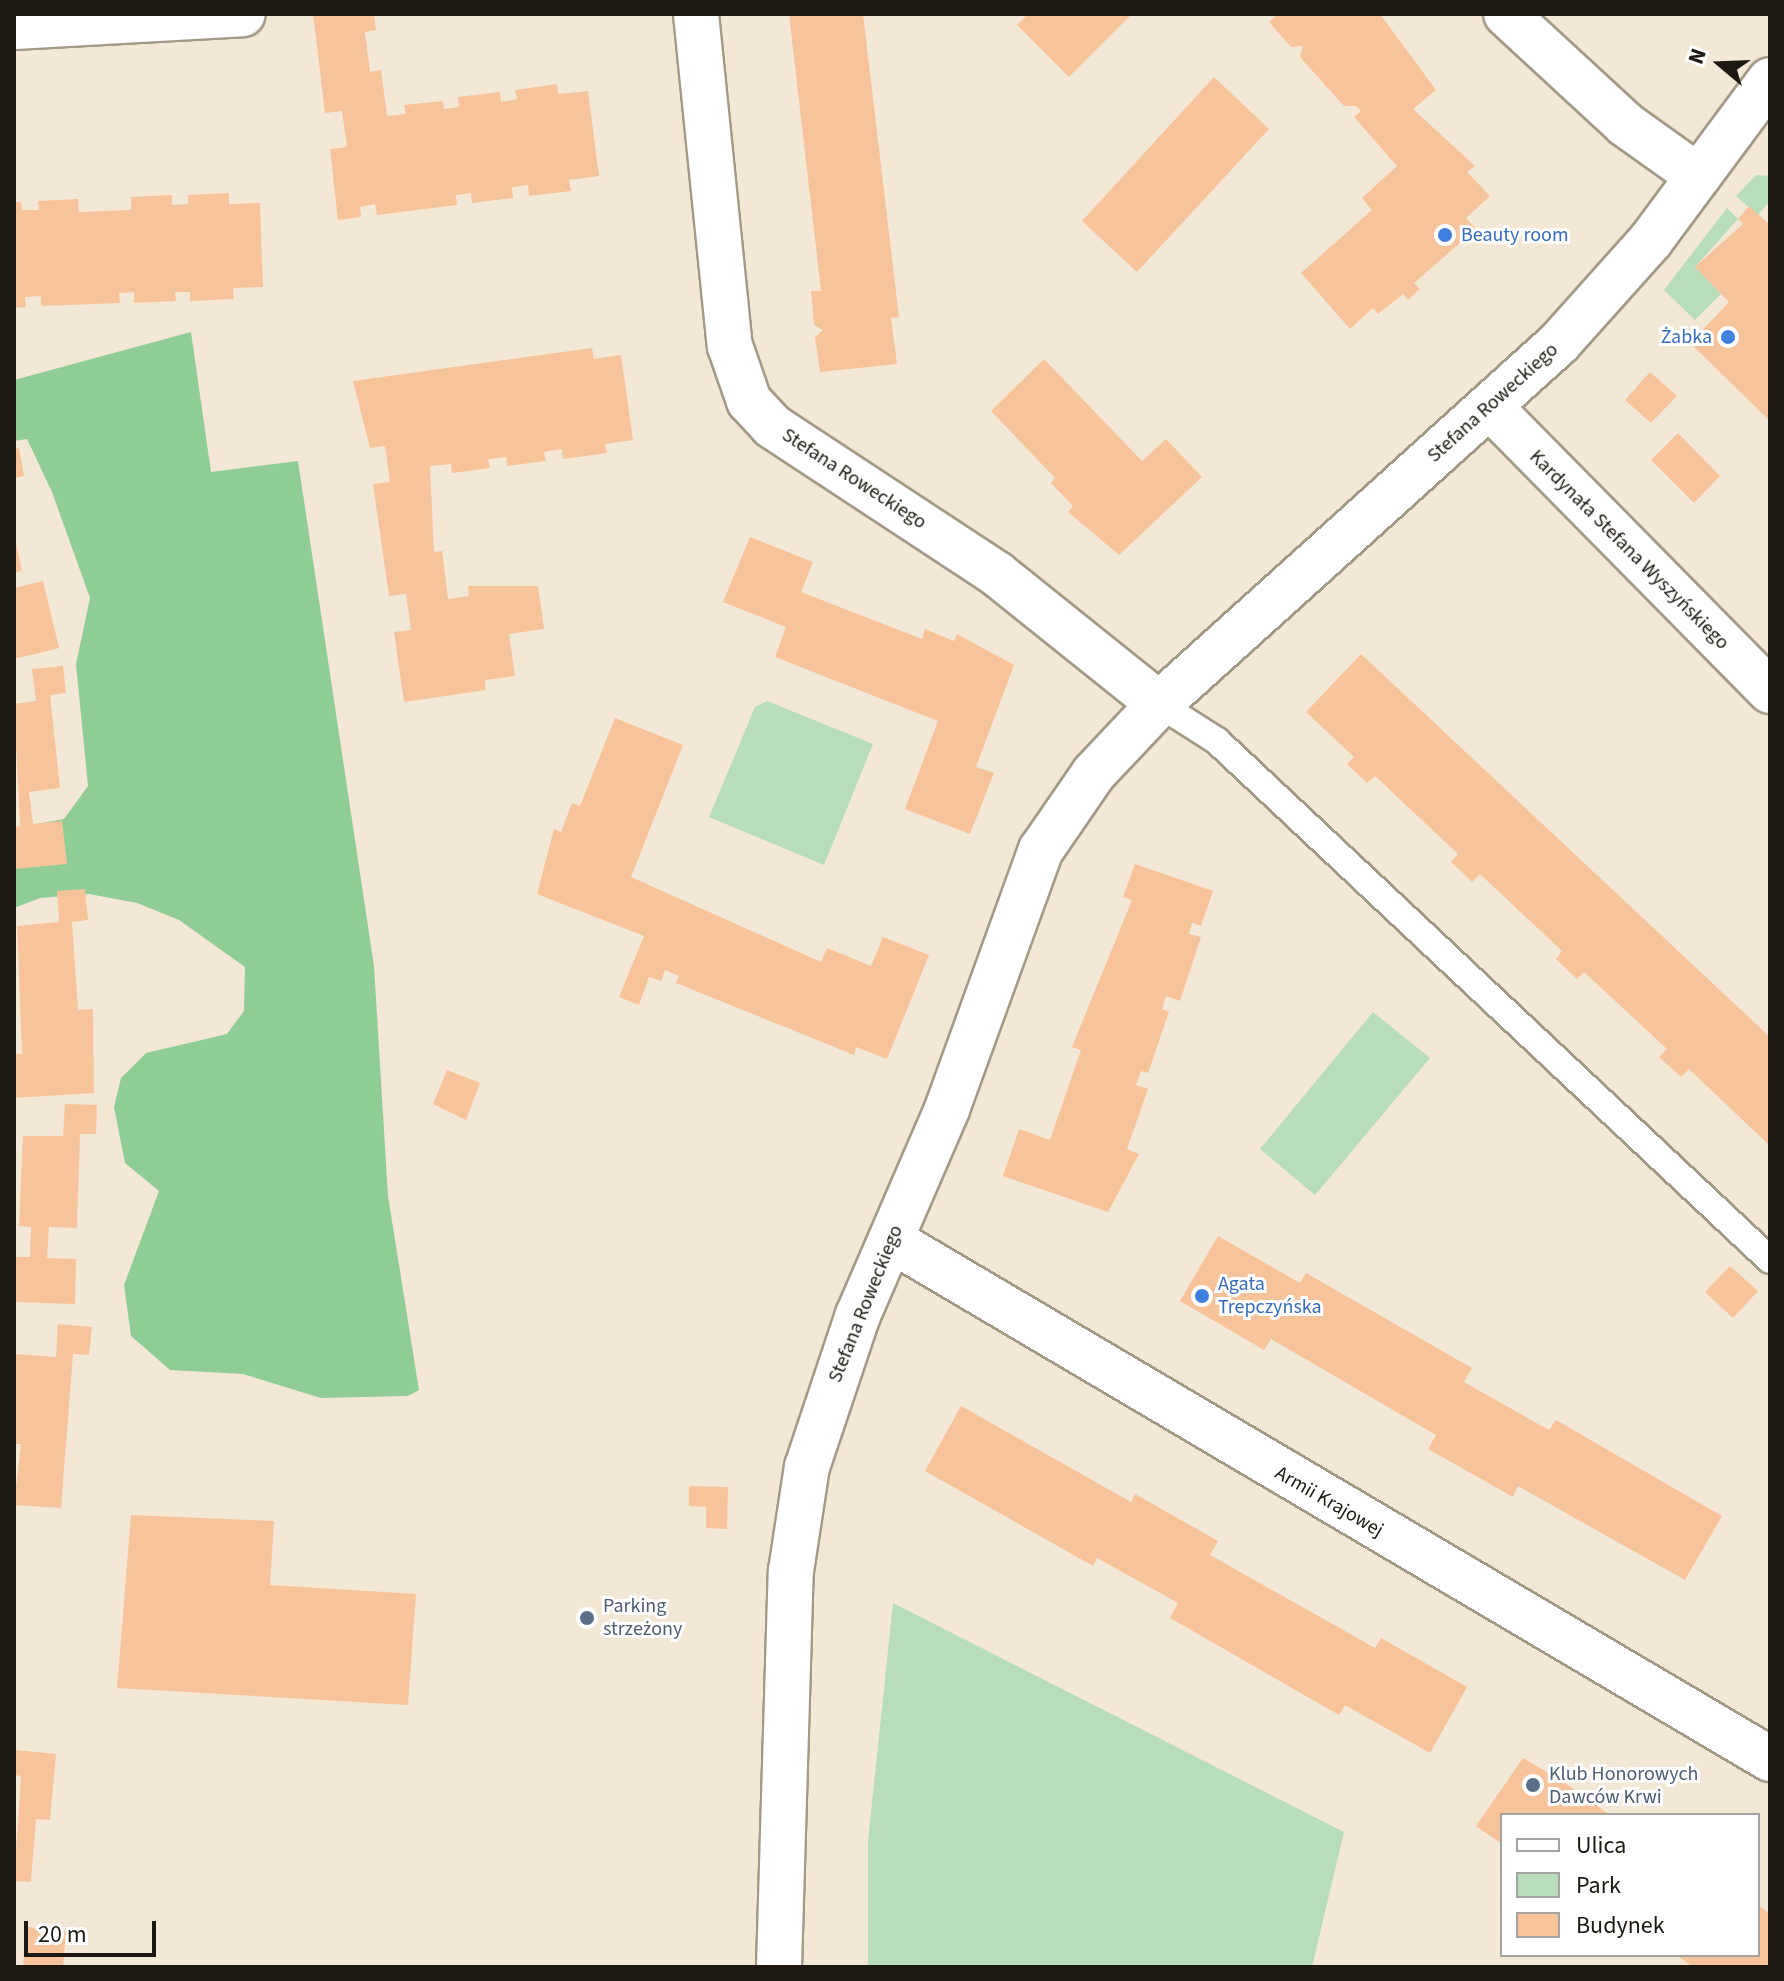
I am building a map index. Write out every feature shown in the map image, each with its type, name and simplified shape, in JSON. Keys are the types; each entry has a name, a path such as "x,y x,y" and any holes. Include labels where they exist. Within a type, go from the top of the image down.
{"street":[{"path":"14,27 243,14"},
{"name":"Stefana Roweckiego","path":"696,14 730,346 749,401 772,426 997,574 1159,704"},
{"path":"1506,14 1625,124 1698,176"},
{"name":"Stefana Roweckiego","path":"779,1967 794,1524 822,1413 1041,850 1094,773 1159,704 1490,407 1613,286 1698,176 1763,102"},
{"name":"Kardynała Stefana Wyszyńskiego","path":"1490,407 1770,691"},
{"name":"Armii Krajowej","path":"891,1240 1770,1759"}],"lane":[{"path":"1159,704 1217,741 1770,1260"}],"green space":[{"path":"1756,175 1770,176 1770,201 1758,215 1736,196"},
{"path":"1727,208 1738,219 1695,267 1721,294 1695,320 1664,290"},
{"path":"191,332 211,472 298,461 374,966 388,1196 419,1390 408,1396 321,1398 243,1374 170,1370 131,1336 124,1285 159,1191 125,1163 114,1107 121,1078 146,1053 227,1034 244,1011 245,967 179,920 137,903 89,894 40,898 14,908 14,828 64,819 88,786 76,664 90,598 52,492 27,439 14,441 14,380"},
{"path":"767,701 873,744 824,865 709,817 755,707"},
{"path":"1373,1012 1430,1058 1315,1195 1260,1149"},
{"path":"893,1603 1344,1832 1312,1967 868,1967 868,1841"}],"building":[{"path":"313,14 374,14 376,30 365,32 370,72 381,70 387,116 406,114 404,105 443,101 444,109 459,107 458,97 500,92 501,102 517,99 515,90 557,84 558,94 588,91 599,176 569,180 571,191 529,196 528,185 512,187 513,198 472,203 471,193 456,195 457,205 377,215 375,204 360,207 361,217 338,220 330,149 347,147 342,111 325,113"},
{"path":"789,14 863,14 899,317 891,318 897,364 820,372 815,337 823,330 814,325 811,291 821,291"},
{"path":"1028,14 1132,14 1069,77 1017,25"},
{"path":"1278,14 1380,14 1436,90 1413,109 1475,166 1467,172 1490,196 1466,218 1476,229 1414,283 1420,289 1408,300 1403,294 1378,314 1373,308 1350,329 1301,273 1372,210 1362,198 1397,166 1354,117 1361,111 1356,106 1344,106 1300,57 1303,46 1291,47 1269,22"},
{"path":"1214,77 1269,129 1137,272 1082,221"},
{"path":"229,193 229,204 260,203 263,287 233,288 234,299 190,301 190,292 175,292 176,301 134,303 134,292 119,293 120,303 41,306 41,296 25,297 26,307 14,308 14,202 21,202 22,210 39,210 38,201 78,199 79,212 131,210 131,197 172,195 172,205 188,204 188,195"},
{"path":"1749,206 1770,225 1770,421 1690,343 1729,302 1695,267 1743,224 1738,219"},
{"path":"592,348 594,359 621,355 633,440 605,444 607,453 563,459 562,449 544,452 546,461 507,466 506,457 488,459 490,468 452,473 451,464 430,466 434,552 442,551 448,599 469,596 468,586 538,586 544,629 509,634 515,676 485,680 486,690 404,702 394,632 411,630 406,594 389,596 373,484 390,482 385,446 370,448 353,381"},
{"path":"1044,359 1142,461 1166,439 1202,477 1119,555 1068,512 1073,506 1051,483 1055,478 991,411"},
{"path":"1650,372 1677,396 1651,423 1625,400"},
{"path":"1678,433 1720,476 1694,503 1651,460"},
{"path":"19,448 24,476 14,478 14,449"},
{"path":"14,533 22,571 14,573"},
{"path":"750,537 813,562 801,592 922,639 925,629 954,641 957,634 1014,665 976,767 994,773 970,834 905,809 938,721 775,657 786,627 723,602"},
{"path":"43,581 59,648 14,659 14,588"},
{"path":"1361,654 1770,1037 1770,1146 1689,1069 1681,1077 1659,1057 1667,1049 1584,972 1577,979 1556,959 1562,951 1480,874 1472,882 1451,862 1458,854 1375,776 1367,783 1347,764 1354,757 1306,712"},
{"path":"63,666 66,693 50,695 60,788 29,792 33,824 62,821 67,864 14,869 14,827 20,826 14,704 36,701 32,669"},
{"path":"615,718 683,745 631,877 821,962 827,948 871,966 883,937 929,955 887,1059 856,1047 854,1055 676,983 679,976 665,970 661,981 649,977 639,1005 619,997 644,936 537,894 554,829 561,832 572,803 580,806"},
{"path":"1135,864 1213,891 1201,926 1192,923 1189,934 1201,937 1180,1001 1166,996 1162,1009 1169,1012 1148,1073 1141,1071 1136,1085 1148,1089 1127,1149 1139,1154 1108,1212 1003,1176 1019,1129 1050,1140 1081,1050 1072,1047 1132,900 1123,897"},
{"path":"85,889 88,920 72,922 78,1010 93,1009 94,1093 14,1098 14,1054 22,1054 17,926 59,922 57,891"},
{"path":"447,1070 480,1083 466,1120 433,1104"},
{"path":"65,1104 97,1105 96,1134 80,1134 77,1228 49,1227 47,1258 76,1259 75,1304 14,1302 14,1257 30,1257 31,1227 19,1226 23,1136 63,1136"},
{"path":"1218,1236 1300,1283 1306,1273 1472,1368 1464,1382 1549,1430 1556,1420 1722,1516 1685,1580 1518,1486 1513,1497 1428,1449 1436,1435 1271,1339 1264,1350 1180,1301"},
{"path":"1730,1266 1758,1291 1733,1318 1705,1292"},
{"path":"58,1324 92,1327 89,1355 73,1354 61,1508 14,1505 21,1444 14,1444 15,1354 56,1357"},
{"path":"961,1406 1131,1502 1135,1494 1218,1541 1210,1555 1375,1648 1381,1638 1467,1687 1430,1753 1345,1705 1339,1715 1170,1618 1178,1603 1097,1558 1093,1566 925,1471"},
{"path":"689,1486 728,1487 727,1529 706,1528 706,1507 689,1506"},
{"path":"131,1515 274,1521 270,1585 416,1594 408,1705 117,1688"},
{"path":"16,1750 56,1754 50,1820 36,1819 31,1882 14,1881 21,1776 14,1775"},
{"path":"1523,1758 1607,1813 1500,1813 1500,1843 1476,1826"},
{"path":"1760,1906 1770,1914 1770,1967 1693,1967 1679,1957 1760,1957"},
{"path":"26,1927 66,1931 63,1967 23,1967"}],"place":[{"name":"Beauty room","path":"1445,235"},
{"name":"Żabka","path":"1728,337"},
{"name":"Agata Trepczyńska","path":"1202,1296"},
{"name":"Parking strzeżony","path":"587,1618"},
{"name":"Klub Honorowych Dawców Krwi","path":"1533,1785"}]}
